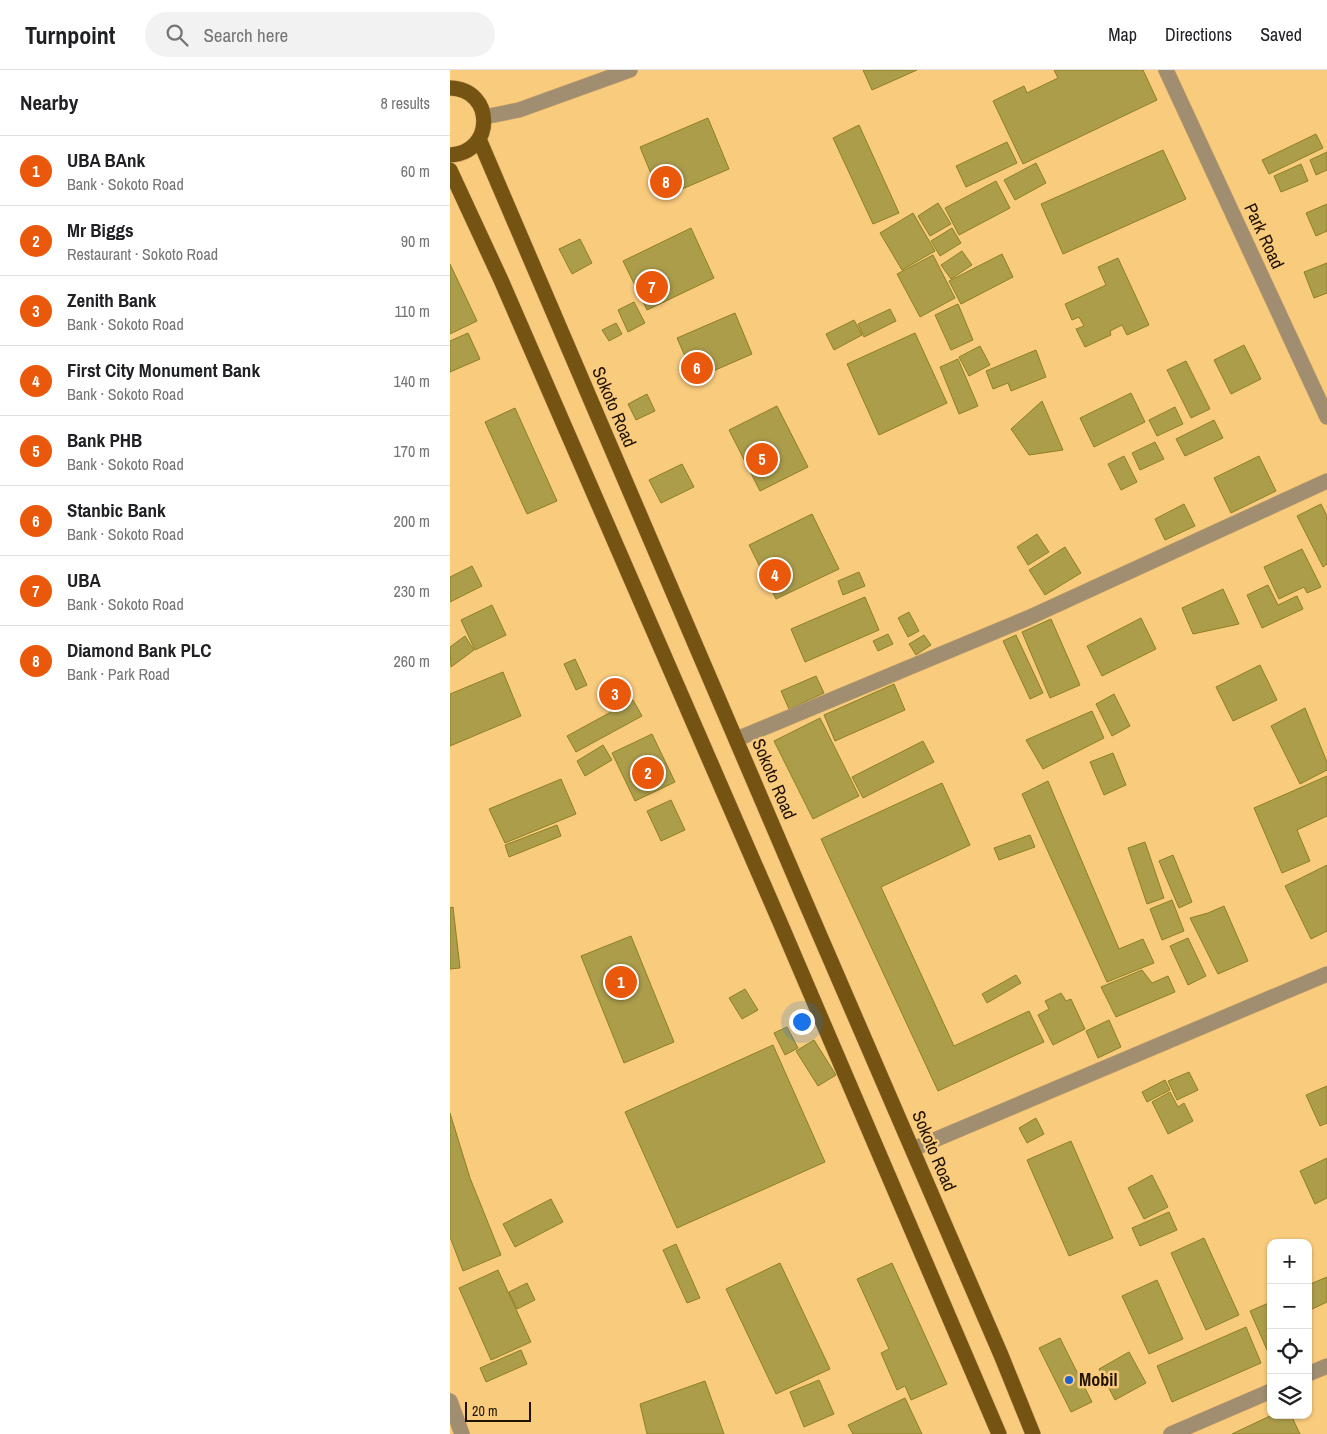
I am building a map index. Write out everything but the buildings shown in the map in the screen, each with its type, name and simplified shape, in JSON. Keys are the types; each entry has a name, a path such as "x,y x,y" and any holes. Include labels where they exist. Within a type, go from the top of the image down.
{"main road":[{"path":"450,155 464,153 479,139 484,117 481,106 475,98 452,84"},
{"name":"Sokoto Road","path":"479,139 913,1149 1033,1434"},
{"path":"450,170 501,280 783,929 999,1434"}],"street":[{"path":"484,117 518,110 630,70"},
{"name":"Park Road","path":"1166,70 1327,416"},
{"path":"737,739 1028,618 1327,481"},
{"path":"913,1149 1327,974"},
{"path":"1312,1372 1327,1366"},
{"path":"1171,1434 1267,1393"},
{"path":"450,1401 462,1434"}],"place":[{"name":"Diamond Bank PLC","path":"666,182"},
{"name":"UBA","path":"652,287"},
{"name":"Stanbic Bank","path":"697,368"},
{"name":"Bank PHB","path":"762,459"},
{"name":"First City Monument Bank","path":"775,575"},
{"name":"Zenith Bank","path":"615,694"},
{"name":"Mr Biggs","path":"648,773"},
{"name":"UBA BAnk","path":"621,982"},
{"name":"Mobil","path":"1069,1380"}]}
